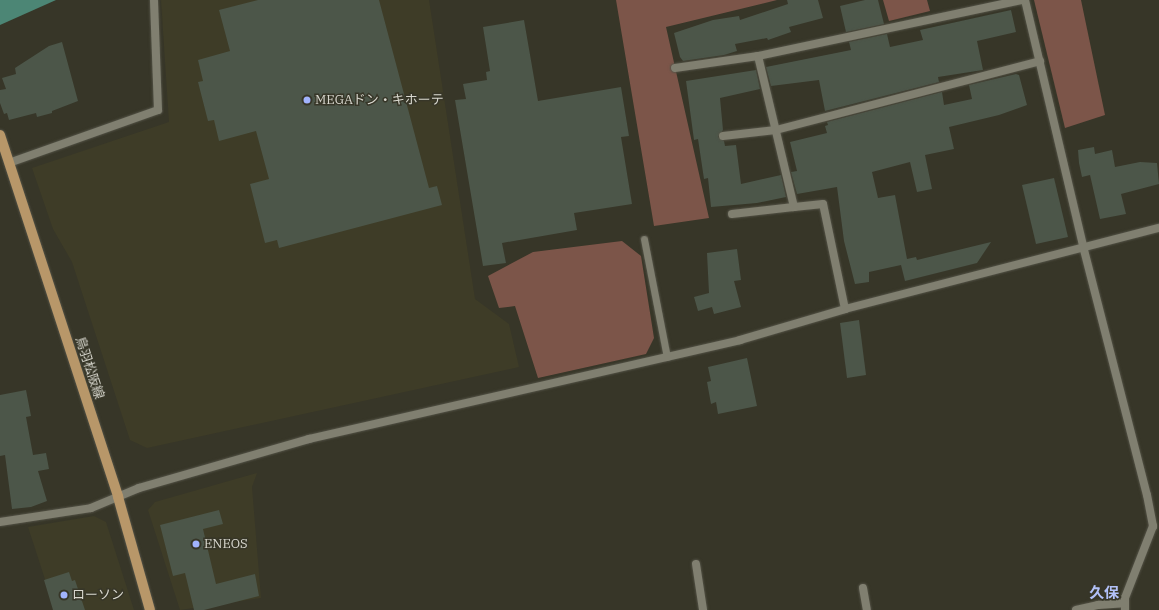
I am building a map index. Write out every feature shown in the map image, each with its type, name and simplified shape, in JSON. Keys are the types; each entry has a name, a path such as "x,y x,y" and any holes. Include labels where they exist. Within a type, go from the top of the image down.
{"main road":[{"name":"鳥羽松阪線","path":"0,135 118,497 150,610"}],"street":[{"path":"9,163 158,110 154,0"},
{"path":"675,68 758,56 1021,0"},
{"path":"1025,0 1083,246 1126,410 1153,526 1125,606 1098,605 1076,610"},
{"path":"758,56 794,207"},
{"path":"723,136 776,130 1040,61"},
{"path":"732,214 823,204 845,309"},
{"path":"0,522 91,508 139,488 309,439 740,340 845,309 1083,246 1159,228"},
{"path":"696,564 703,610"},
{"path":"863,588 867,610"}],"lane":[{"path":"644,239 667,357"}],"shaded area":[{"path":"161,0 429,0 475,299 509,324 519,367 147,448 130,440 72,262 53,229 32,168 169,122"},
{"path":"616,0 777,0 666,27 709,218 654,226"},
{"path":"883,0 927,0 930,11 889,21"},
{"path":"1034,0 1081,0 1105,115 1065,128"},
{"path":"622,241 641,256 654,338 646,354 538,378 515,306 499,308 488,276 533,252"},
{"path":"257,473 252,487 261,598 180,610 148,510 155,502"},
{"path":"94,516 106,522 134,610 55,610 28,527"}],"water":[{"path":"0,0 56,0 0,25"}],"building":[{"name":"MEGAドン・キホーテ","path":"258,0 379,0 429,188 437,186 442,205 279,248 277,240 265,243 250,184 269,179 256,131 219,141 214,120 208,121 198,82 203,81 198,60 230,51 219,10"},
{"path":"787,0 818,0 823,18 789,27 791,32 768,40 767,38 735,44 737,51 724,55 683,61 680,57 674,33 713,20 739,16 740,20 788,4"},
{"path":"865,0 878,0 884,24 846,32 840,6"},
{"path":"1011,10 1016,32 977,41 983,70 938,77 939,82 825,111 819,80 771,86 766,67 851,50 849,42 887,34 890,47 923,40 920,30"},
{"path":"524,20 538,101 621,87 629,136 621,137 632,204 574,213 577,230 502,243 506,263 483,266 455,100 466,99 463,84 487,80 486,72 490,71 483,27"},
{"path":"62,42 78,101 52,111 52,113 37,117 36,113 9,120 7,113 4,114 0,103 0,90 6,89 2,78 16,74 15,68 49,46"},
{"path":"756,70 760,89 720,98 723,130 718,137 724,141 725,146 736,145 741,184 781,175 786,197 757,203 711,207 708,178 704,179 698,139 694,140 686,81"},
{"path":"1016,74 1019,75 1027,105 999,115 949,127 954,149 925,155 932,189 917,192 910,162 872,172 878,198 895,195 907,259 916,257 917,260 991,242 977,263 905,281 901,265 869,272 869,282 855,284 844,241 837,187 797,194 791,172 797,171 790,142 827,133 825,126 828,125 827,122 942,92 944,105 972,99 969,85"},
{"path":"1094,147 1095,154 1112,150 1115,167 1140,162 1157,163 1159,184 1121,194 1126,214 1100,219 1090,175 1082,177 1079,163 1078,150"},
{"path":"1054,178 1068,237 1036,244 1022,185"},
{"path":"737,249 741,280 734,281 741,307 714,314 712,307 698,311 694,297 709,293 707,253"},
{"path":"859,320 866,375 847,378 840,323"},
{"path":"747,358 757,406 718,414 716,402 711,404 707,382 711,381 708,367"},
{"path":"26,390 31,416 26,417 33,455 46,453 49,469 38,471 47,501 31,507 12,509 5,455 0,456 0,395"},
{"path":"219,510 223,524 203,529 216,584 255,574 259,596 204,610 194,610 185,573 173,576 160,525"},
{"name":"ローソン","path":"69,572 72,581 75,580 85,610 53,610 44,580"}],"place":[{"name":"MEGAドン・キホーテ","path":"307,100"},
{"name":"ENEOS","path":"196,544"},
{"name":"ローソン","path":"64,595"}],"district":[{"name":"久保","path":"1104,593"}]}
